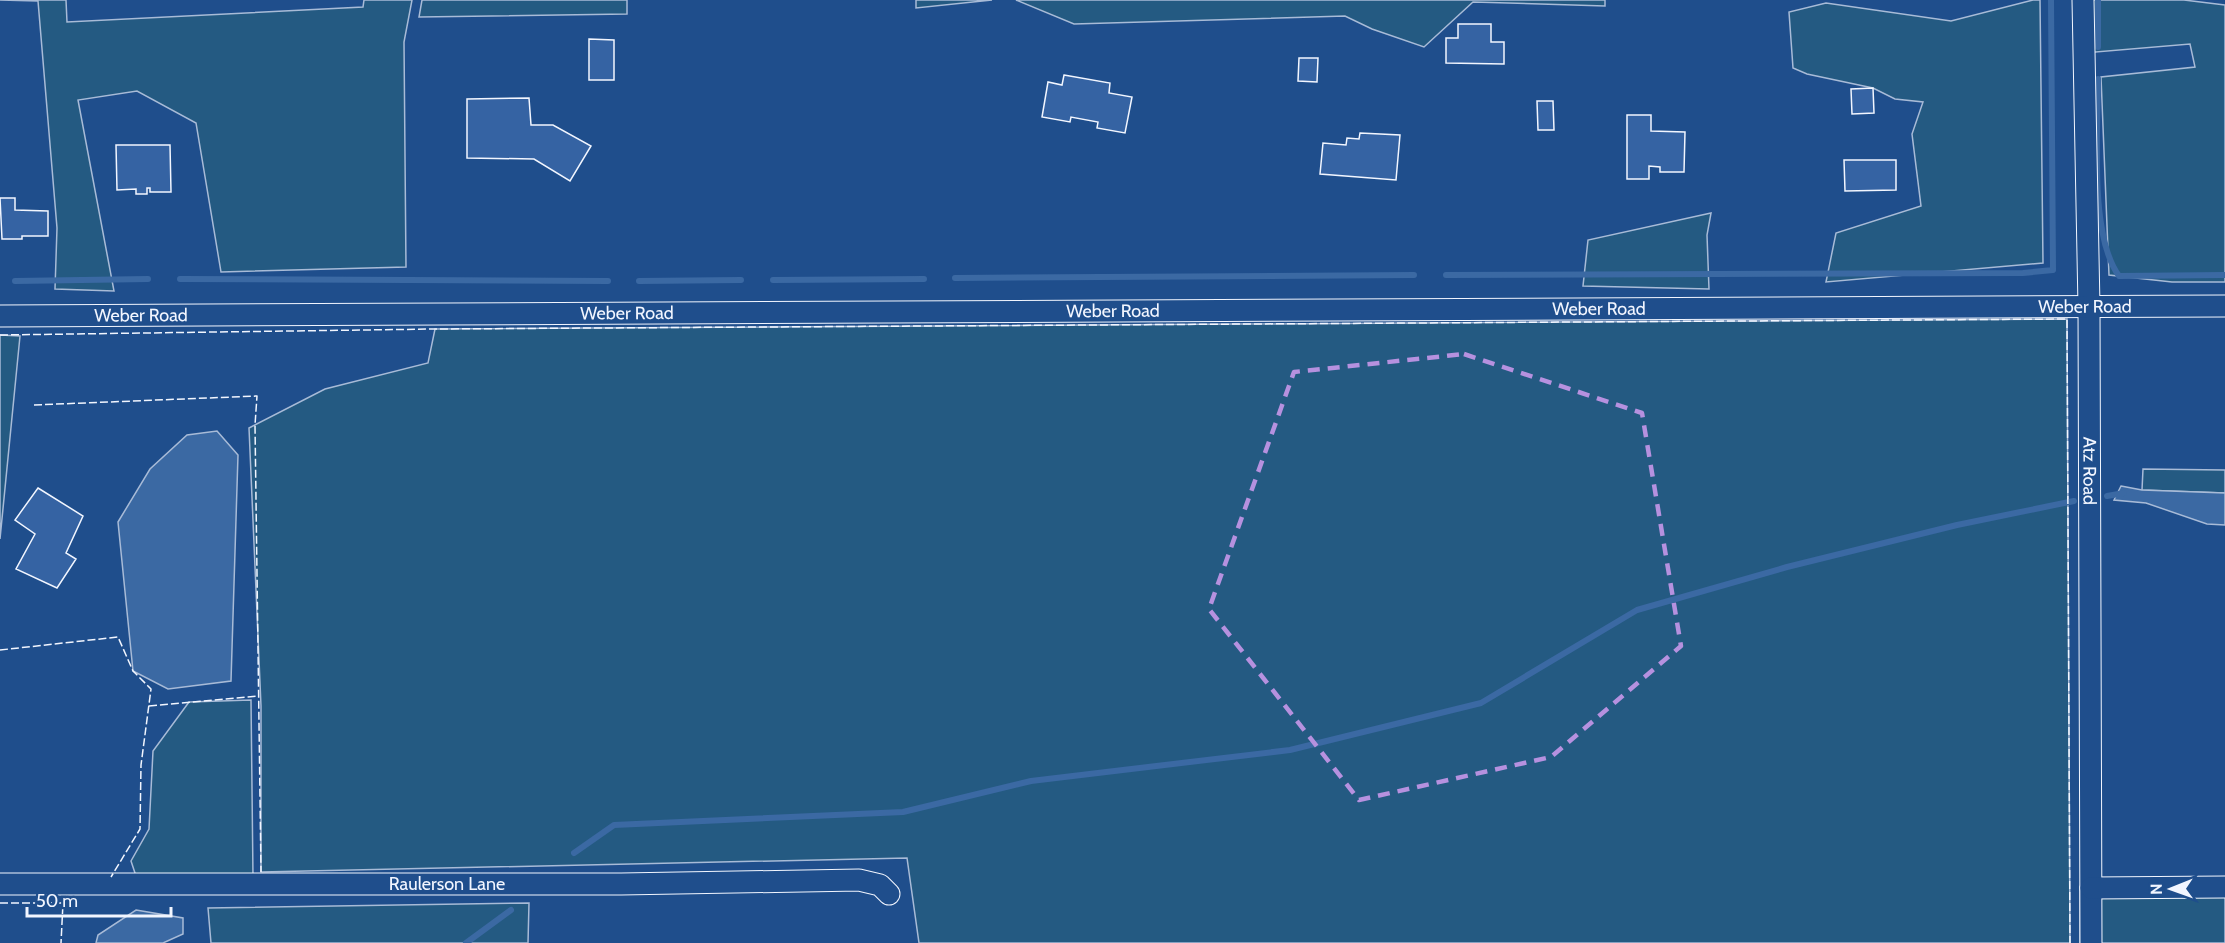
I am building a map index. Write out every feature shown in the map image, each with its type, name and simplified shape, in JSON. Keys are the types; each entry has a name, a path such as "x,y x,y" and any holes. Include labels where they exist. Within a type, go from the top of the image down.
{"street":[{"name":"Atz Road","path":"2083,0 2089,307 2091,943"},
{"name":"Weber Road","path":"0,316 2225,306"},
{"name":"Raulerson Lane","path":"0,884 621,884 859,880 880,885 889,894"},
{"path":"2091,888 2225,887"}],"highlighted area":[{"path":"1464,354 1642,413 1681,646 1551,757 1359,800 1209,609 1294,372"}],"shaded area":[{"path":"0,0 66,0 67,22 363,7 364,0 412,0 404,42 406,267 221,272 196,123 137,91 78,100 114,291 55,289 57,228 38,1"},
{"path":"422,0 627,0 627,14 419,17"},
{"path":"916,0 992,0 916,8"},
{"path":"1016,0 1605,0 1605,6 1473,2 1424,47 1372,29 1345,16 1074,24"},
{"path":"2040,0 2043,263 1826,282 1836,233 1921,206 1912,134 1923,102 1895,99 1873,88 1807,74 1793,68 1789,12 1826,3 1951,21"},
{"path":"2083,0 2184,0 2225,5 2225,282 2172,282 2109,275 2101,77 2195,67 2190,44 2084,53"},
{"path":"1711,213 1707,235 1709,289 1583,286 1588,240"},
{"path":"2067,319 2070,943 919,943 907,858 261,872 261,706 249,428 325,389 428,363 435,329"},
{"path":"0,335 20,336 0,539"},
{"path":"217,431 238,455 231,681 168,689 133,671 118,522 150,469 187,435"},
{"path":"2143,469 2225,470 2225,493 2142,490"},
{"path":"2121,486 2142,490 2225,493 2225,525 2207,524 2146,503 2114,500"},
{"path":"251,700 253,877 136,876 131,861 149,829 153,751 189,702"},
{"path":"2225,878 2225,943 2080,943 2080,887"},
{"path":"529,903 528,943 211,943 208,908"},
{"path":"136,910 183,918 183,934 163,943 96,943 98,935"}],"building":[{"path":"1458,24 1491,24 1491,42 1504,42 1504,64 1446,63 1446,38 1458,38"},
{"path":"589,39 614,40 614,80 589,80"},
{"path":"1299,58 1318,58 1317,82 1298,81"},
{"path":"1064,75 1110,83 1109,93 1132,97 1125,133 1097,128 1098,122 1071,117 1070,122 1042,117 1048,82 1062,85"},
{"path":"1873,88 1874,113 1852,114 1851,89"},
{"path":"529,98 531,125 553,125 591,146 570,181 534,159 467,158 467,99"},
{"path":"1537,101 1553,101 1554,130 1538,130"},
{"path":"1627,115 1651,115 1651,131 1685,132 1684,172 1660,172 1660,167 1649,166 1649,179 1627,179"},
{"path":"1360,133 1400,135 1396,180 1320,174 1323,143 1346,145 1347,138 1359,139"},
{"path":"116,145 170,145 171,192 150,192 150,188 147,188 147,194 136,194 136,189 117,190"},
{"path":"1844,160 1896,160 1896,190 1845,191"},
{"path":"0,198 15,198 15,210 48,211 48,236 2,239"},
{"path":"38,488 83,516 66,553 76,559 57,588 16,569 35,534 15,520"}],"waterway":[{"path":"1446,275 2023,273 2053,270 2051,0"},
{"path":"2098,0 2098,47"},
{"path":"2098,79 2099,209 2109,258 2119,276 2225,275"},
{"path":"955,278 1414,275"},
{"path":"15,281 148,279"},
{"path":"180,279 608,281"},
{"path":"773,280 924,279"},
{"path":"639,281 741,280"},
{"path":"2107,496 2124,493"},
{"path":"574,853 614,825 903,812 1031,781 1290,750 1481,703 1637,610 1787,567 1957,525 2074,501"},
{"path":"466,943 511,910"}],"fence":[{"path":"0,335 435,329 2067,319 2070,943"},
{"path":"34,405 257,396 255,425 261,872"},
{"path":"0,650 118,637 133,671 151,689 141,765 140,829 111,877"},
{"path":"149,706 258,696"},
{"path":"0,903 63,903 61,943"}]}
